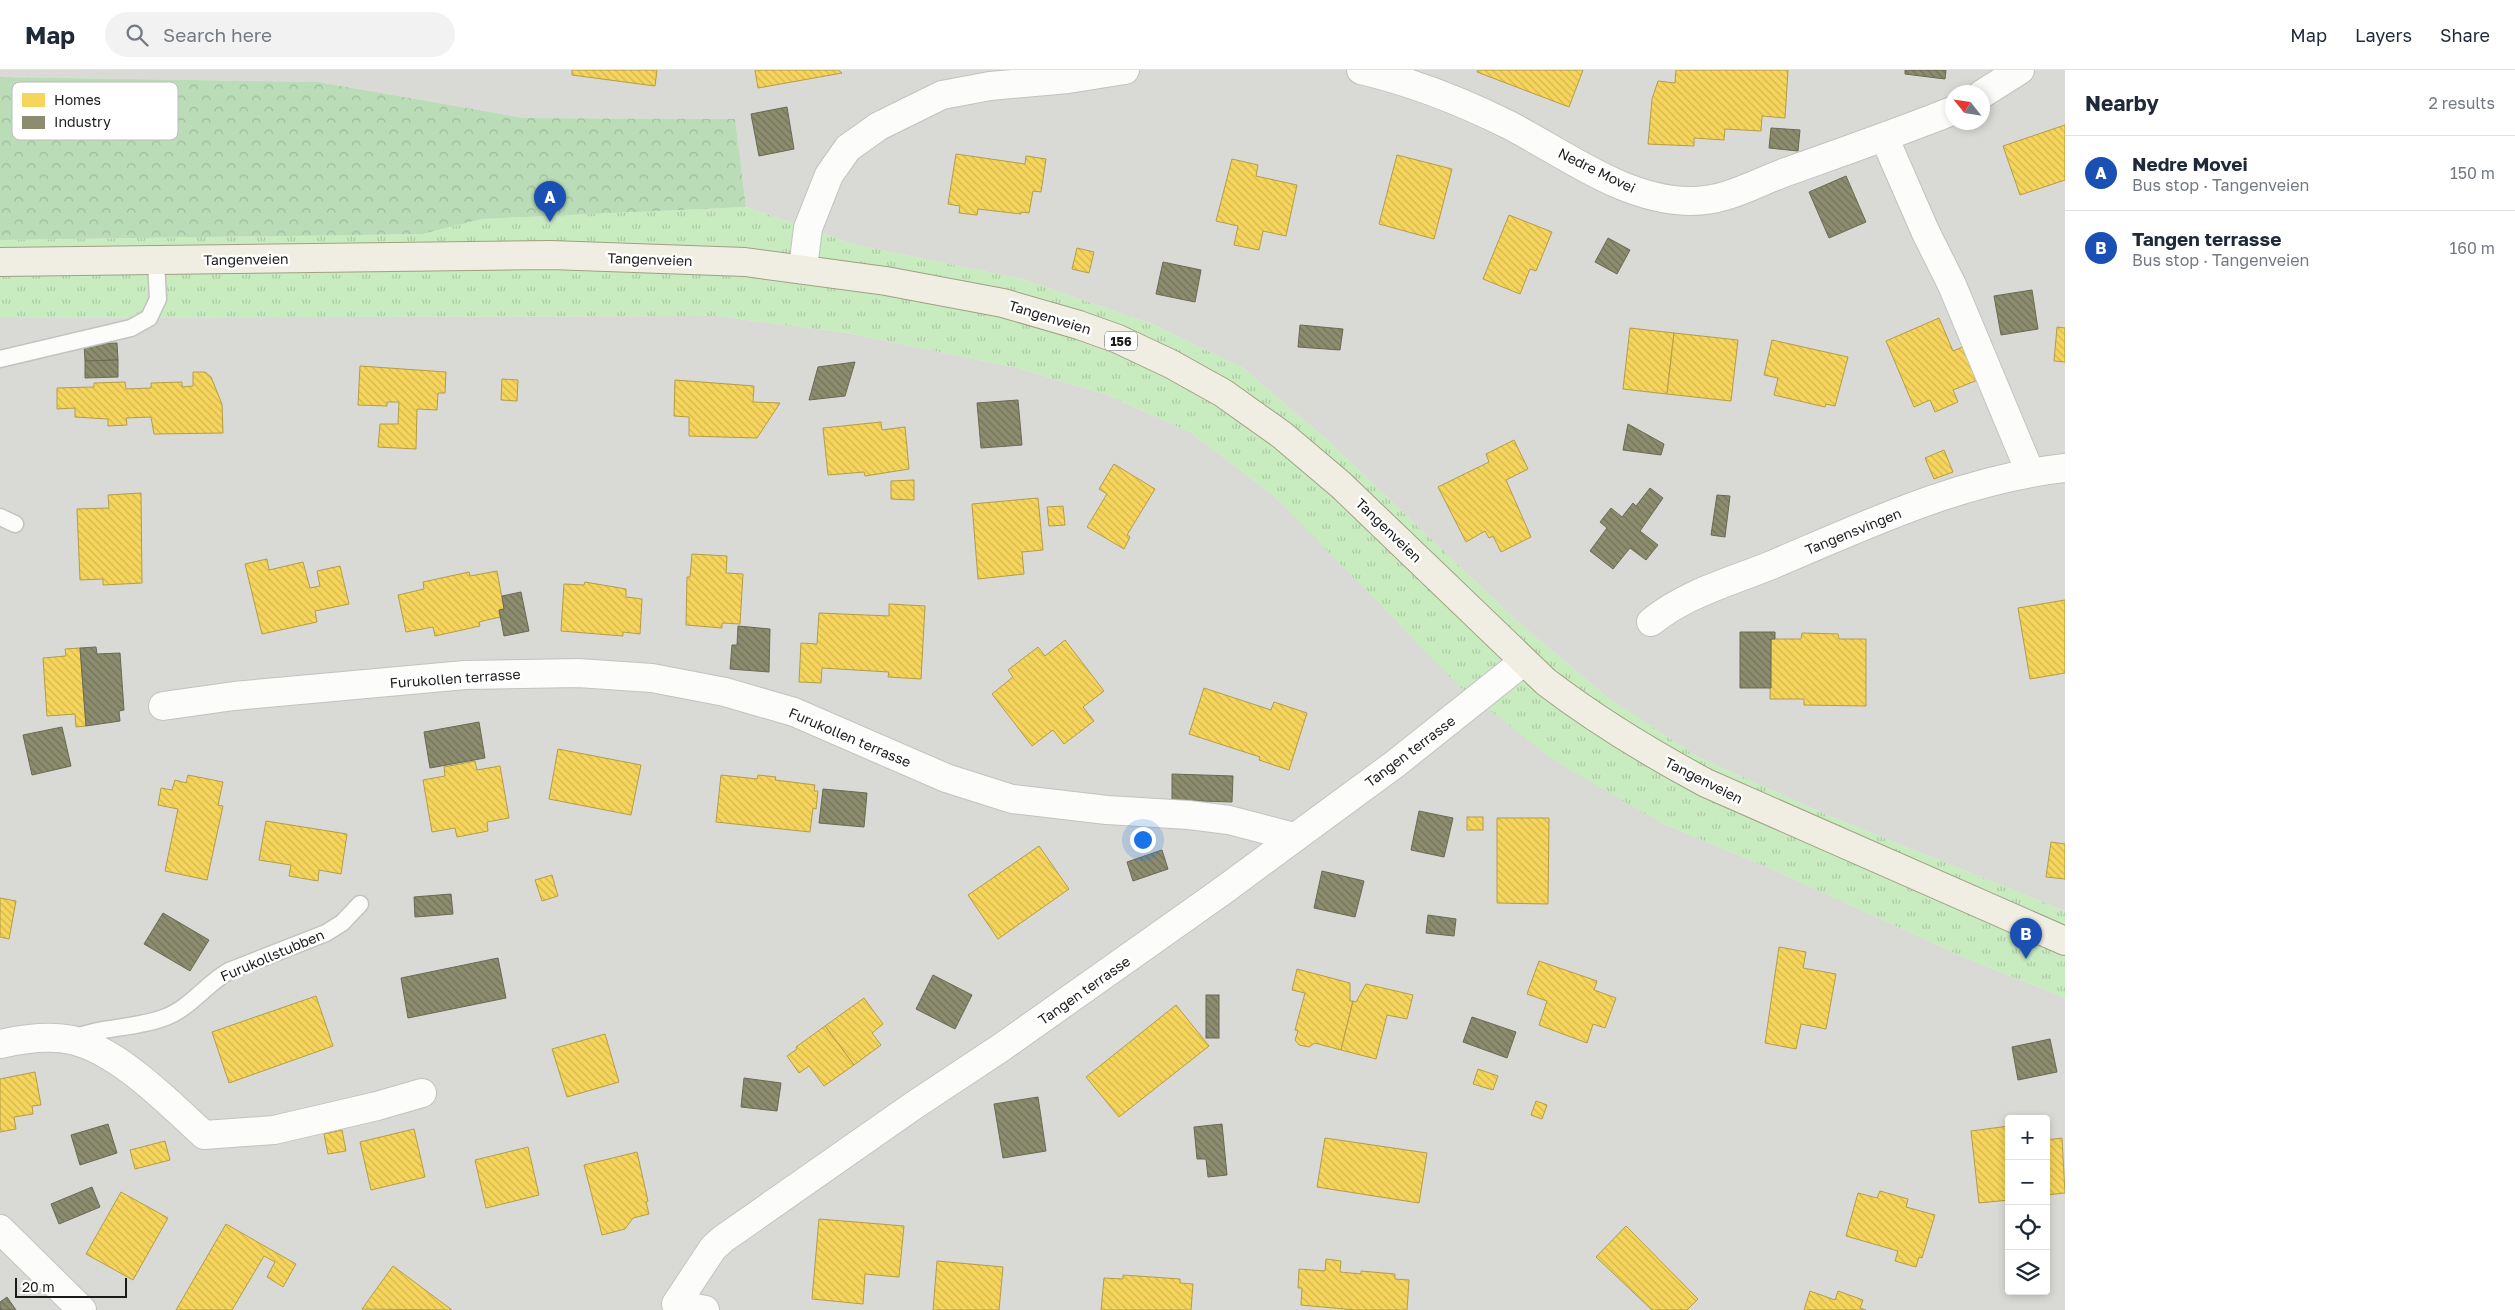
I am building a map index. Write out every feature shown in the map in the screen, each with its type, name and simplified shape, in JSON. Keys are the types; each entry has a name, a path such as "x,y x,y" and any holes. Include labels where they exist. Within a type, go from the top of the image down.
{"main road":[{"name":"Tangenveien","path":"0,262 552,255 745,262 803,268 886,281 1002,303 1079,325 1118,339 1171,364 1223,393 1282,435 1342,485 1523,662 1578,706 1650,753 1706,783 2065,941"}],"street":[{"path":"803,268 808,228 829,175 848,148 879,126 942,95 990,86 1068,79 1125,70"},
{"name":"Nedre Movei","path":"1361,70 1390,77 1455,101 1508,125 1628,188 1654,196 1689,201 1720,198 1743,191 1783,173 1885,139 1945,114"},
{"path":"1990,89 2020,70"},
{"path":"1885,139 1926,233 1952,284 2030,472"},
{"name":"Tangensvingen","path":"1651,622 1680,602 1859,527 1955,492 2030,472 2065,468"},
{"name":"Tangen terrasse","path":"705,1310 676,1304 714,1248 723,1240 914,1106 1002,1047 1221,892 1395,764 1523,662"},
{"name":"Furukollen terrasse","path":"163,706 234,696 465,675 578,674 652,678 725,692 794,712 946,778 1012,800 1229,820 1294,837"},
{"name":"Furukollstubben","path":"0,1044 23,1038 70,1040 90,1046 134,1073 160,1094 204,1135 274,1130 377,1106 422,1092"},
{"path":"0,1228 82,1310"}],"lane":[{"path":"0,359 131,328 149,318 158,299 156,261"},
{"path":"0,517 15,524"},
{"name":"Furukollstubben","path":"70,1040 81,1035 136,1026 168,1017 184,1006 214,979 228,971 326,933 342,923 360,904"}],"shaded area":[{"path":"0,70 2065,70 2065,911 1825,814 1698,757 1607,697 1515,619 1325,438 1243,368 1152,324 1022,279 852,244 746,207 735,119 524,118 318,82 0,77"},
{"path":"717,316 847,333 1018,368 1107,395 1190,432 1275,497 1367,589 1659,822 1769,868 1968,959 2065,998 2065,1310 0,1310 0,318"}],"green space":[{"path":"0,77 318,82 524,118 735,119 746,207 482,219 422,234 0,240"},
{"path":"746,207 852,244 1022,279 1152,324 1243,368 1325,438 1515,619 1607,697 1698,757 1825,814 2065,911 2065,998 1968,959 1769,868 1659,822 1555,761 1461,688 1275,497 1190,432 1107,395 1018,368 847,333 717,316 0,318 0,240 422,234 482,219"}],"building: Homes":[{"path":"572,70 657,70 655,86 572,75"},
{"path":"755,70 838,70 842,73 758,88"},
{"path":"1478,70 1583,70 1569,107 1477,72"},
{"path":"1676,70 1788,70 1785,118 1762,116 1761,131 1725,129 1724,140 1694,138 1694,146 1648,144 1652,99 1658,81 1675,83"},
{"path":"2065,125 2065,180 2020,195 2003,146"},
{"path":"956,154 1025,164 1026,156 1046,159 1041,192 1033,191 1029,213 1021,212 1021,214 978,209 977,215 959,213 960,206 948,204"},
{"path":"1397,155 1452,169 1434,239 1379,224"},
{"path":"1232,159 1258,165 1256,176 1297,185 1286,236 1263,231 1259,250 1234,245 1238,226 1216,221"},
{"path":"1509,215 1552,232 1536,271 1530,269 1520,294 1483,279"},
{"path":"1077,248 1094,252 1089,273 1072,269"},
{"path":"1939,318 1953,351 1970,344 1985,377 1953,390 1958,402 1935,412 1930,400 1914,407 1886,341"},
{"path":"2057,327 2065,328 2065,362 2054,361"},
{"path":"1630,328 1674,333 1667,394 1623,389"},
{"path":"1674,333 1738,340 1731,401 1667,394"},
{"path":"1772,340 1848,357 1835,406 1826,404 1825,407 1774,395 1778,378 1764,375"},
{"path":"360,366 446,372 445,393 438,393 437,410 417,409 416,449 378,447 380,424 398,424 399,402 387,402 387,406 358,405"},
{"path":"193,372 205,372 211,377 222,404 223,433 154,434 151,417 126,418 127,425 108,426 108,419 75,417 75,408 57,409 57,388 94,387 94,383 125,382 126,389 151,388 151,383 182,382 182,387 193,386"},
{"path":"502,379 518,380 517,401 501,400"},
{"path":"675,380 754,386 753,402 780,403 757,438 689,436 689,417 674,416"},
{"path":"881,422 882,430 905,427 909,469 865,476 864,472 828,475 823,428"},
{"path":"1514,440 1528,469 1506,480 1531,537 1501,552 1493,536 1489,538 1485,531 1466,542 1438,487 1489,462 1486,454"},
{"path":"1944,450 1953,472 1934,479 1925,458"},
{"path":"1114,464 1155,489 1127,535 1130,537 1124,549 1087,527 1107,494 1099,489"},
{"path":"914,480 914,500 891,499 891,481"},
{"path":"141,493 142,583 103,585 103,579 80,580 77,509 109,508 108,495"},
{"path":"1038,498 1043,550 1022,552 1024,574 978,579 972,504"},
{"path":"1063,506 1065,525 1049,526 1047,507"},
{"path":"692,554 727,556 726,573 743,574 740,624 722,623 722,628 686,625 687,577 690,577"},
{"path":"267,559 269,570 303,562 310,588 320,586 317,571 340,566 349,604 315,611 317,622 262,634 245,564"},
{"path":"497,571 504,609 499,610 500,617 479,622 480,626 435,636 433,627 406,632 398,595 424,589 423,582 469,572 470,576"},
{"path":"585,582 626,589 626,597 642,599 640,634 623,632 623,636 561,631 564,584 584,585"},
{"path":"2065,600 2065,673 2030,679 2018,608"},
{"path":"889,604 925,606 921,679 888,677 889,672 822,668 821,683 799,682 801,643 817,644 819,613 889,616"},
{"path":"1802,633 1838,634 1839,639 1866,639 1866,706 1804,705 1804,699 1770,699 1771,639 1801,639"},
{"path":"1065,640 1104,691 1083,707 1094,721 1064,744 1053,730 1032,746 992,694 1013,677 1008,670 1038,647 1045,656"},
{"path":"80,648 86,726 76,727 75,714 47,716 43,658 66,656 65,649"},
{"path":"1204,688 1271,710 1274,702 1307,713 1289,770 1259,760 1260,757 1189,734"},
{"path":"558,749 641,765 631,815 549,799"},
{"path":"475,761 477,770 500,766 509,818 487,822 488,831 457,837 455,828 432,832 423,780 445,776 444,767"},
{"path":"188,775 223,782 218,805 223,806 207,880 165,871 178,809 158,805 161,788 172,790 175,780 186,783"},
{"path":"721,775 757,779 758,775 776,777 775,780 815,785 814,791 818,791 816,809 813,808 810,832 716,822"},
{"path":"1467,817 1483,817 1483,830 1467,830"},
{"path":"1497,818 1549,818 1548,904 1497,903"},
{"path":"266,821 347,834 341,874 319,870 318,881 289,876 291,865 259,860"},
{"path":"2051,842 2065,844 2065,879 2046,877"},
{"path":"1039,846 1069,889 998,939 968,895"},
{"path":"552,875 558,896 542,901 535,880"},
{"path":"0,898 16,901 9,939 0,937"},
{"path":"1779,947 1806,952 1803,968 1836,974 1826,1029 1801,1024 1796,1049 1765,1043"},
{"path":"1539,961 1597,981 1594,990 1616,998 1605,1028 1593,1024 1587,1043 1539,1025 1547,1001 1527,994"},
{"path":"1297,969 1350,983 1350,1001 1353,1001 1341,1050 1315,1043 1309,1047 1299,1045 1295,1040 1298,1031 1295,1030 1305,993 1292,990"},
{"path":"1366,984 1413,995 1407,1019 1387,1015 1376,1059 1341,1050 1353,1001 1356,1002"},
{"path":"316,996 333,1046 229,1083 212,1032"},
{"path":"864,998 883,1024 872,1033 881,1045 854,1065 825,1026"},
{"path":"1176,1005 1209,1046 1119,1117 1086,1077"},
{"path":"825,1026 854,1065 824,1086 809,1066 799,1073 787,1056"},
{"path":"605,1034 619,1082 567,1097 552,1049"},
{"path":"1478,1069 1498,1076 1493,1090 1473,1084"},
{"path":"35,1072 41,1105 32,1106 33,1114 14,1117 16,1129 0,1132 0,1079"},
{"path":"1536,1101 1547,1105 1542,1119 1531,1115"},
{"path":"2005,1127 2005,1200 1979,1203 1971,1131"},
{"path":"414,1129 425,1177 371,1190 360,1142"},
{"path":"342,1130 346,1151 328,1154 324,1134"},
{"path":"1325,1138 1427,1153 1419,1203 1317,1187"},
{"path":"2062,1138 2065,1193 2050,1195 2050,1140"},
{"path":"165,1141 170,1160 135,1169 130,1150"},
{"path":"528,1147 539,1195 486,1208 475,1160"},
{"path":"637,1152 649,1214 633,1218 625,1229 602,1235 584,1165"},
{"path":"1880,1191 1908,1199 1906,1207 1935,1215 1922,1258 1919,1257 1916,1267 1895,1261 1898,1251 1846,1236 1858,1193 1877,1198"},
{"path":"121,1192 168,1218 133,1280 86,1254"},
{"path":"819,1219 904,1226 899,1277 865,1274 863,1304 812,1299"},
{"path":"226,1224 296,1264 283,1287 267,1277 275,1262 264,1256 232,1310 176,1310"},
{"path":"1626,1226 1698,1299 1687,1310 1652,1310 1596,1257"},
{"path":"1326,1259 1341,1261 1340,1272 1361,1274 1361,1271 1395,1274 1395,1279 1409,1280 1407,1310 1355,1310 1301,1305 1302,1288 1298,1288 1299,1269 1325,1271"},
{"path":"937,1261 1003,1267 999,1310 933,1310"},
{"path":"393,1266 452,1310 362,1309"},
{"path":"1123,1275 1180,1279 1180,1283 1193,1284 1191,1310 1101,1310 1104,1278 1123,1279"},
{"path":"1810,1291 1835,1300 1838,1291 1863,1300 1860,1308 1866,1310 1804,1310"}],"building: Industry":[{"path":"1905,70 1946,70 1945,79 1905,74"},
{"path":"787,107 794,149 759,156 751,114"},
{"path":"1771,128 1800,130 1798,151 1769,148"},
{"path":"1846,176 1866,222 1829,238 1809,192"},
{"path":"1608,238 1630,250 1617,274 1595,262"},
{"path":"1163,262 1201,270 1195,302 1156,294"},
{"path":"2032,290 2038,329 2001,335 1994,296"},
{"path":"1300,325 1343,329 1340,350 1298,347"},
{"path":"117,343 118,360 85,361 84,344"},
{"path":"118,360 118,377 85,378 85,361"},
{"path":"855,362 845,396 809,400 818,367"},
{"path":"1018,400 1022,445 981,448 977,403"},
{"path":"1628,424 1664,444 1661,455 1623,450"},
{"path":"1650,488 1663,498 1640,531 1658,545 1646,560 1630,548 1613,569 1590,551 1607,528 1600,522 1611,508 1622,517 1633,503 1636,506"},
{"path":"1717,495 1730,496 1725,537 1711,535"},
{"path":"521,592 529,631 504,636 499,610 504,609 502,596"},
{"path":"738,626 770,629 769,672 730,669 732,645 737,645"},
{"path":"1740,632 1775,632 1775,639 1771,639 1771,688 1740,688"},
{"path":"96,647 97,654 120,653 124,710 119,711 120,721 86,726 80,648"},
{"path":"479,722 485,758 430,768 424,732"},
{"path":"62,727 71,766 32,775 23,735"},
{"path":"1172,774 1233,776 1232,802 1172,800"},
{"path":"823,789 867,793 864,827 819,823"},
{"path":"1419,811 1453,818 1444,857 1411,850"},
{"path":"1162,850 1168,869 1133,881 1127,862"},
{"path":"1322,871 1364,881 1355,917 1314,908"},
{"path":"451,894 453,914 415,917 414,897"},
{"path":"163,913 209,940 190,971 144,944"},
{"path":"1428,915 1456,919 1454,936 1426,933"},
{"path":"498,958 506,998 408,1018 401,978"},
{"path":"933,975 972,995 955,1029 916,1009"},
{"path":"1206,995 1219,995 1219,1038 1206,1038"},
{"path":"1472,1017 1516,1032 1507,1058 1463,1042"},
{"path":"2050,1039 2057,1072 2018,1080 2012,1047"},
{"path":"744,1078 781,1083 777,1111 741,1107"},
{"path":"1038,1097 1046,1151 1003,1158 994,1104"},
{"path":"108,1124 117,1153 80,1165 71,1135"},
{"path":"1222,1124 1227,1175 1208,1177 1206,1159 1197,1159 1194,1127"},
{"path":"92,1187 100,1207 59,1224 51,1204"},
{"path":"7,1297 16,1310 0,1310 0,1302"}],"place":[{"name":"Nedre Movei","path":"550,222"},
{"name":"Tangen terrasse","path":"2026,959"}]}
